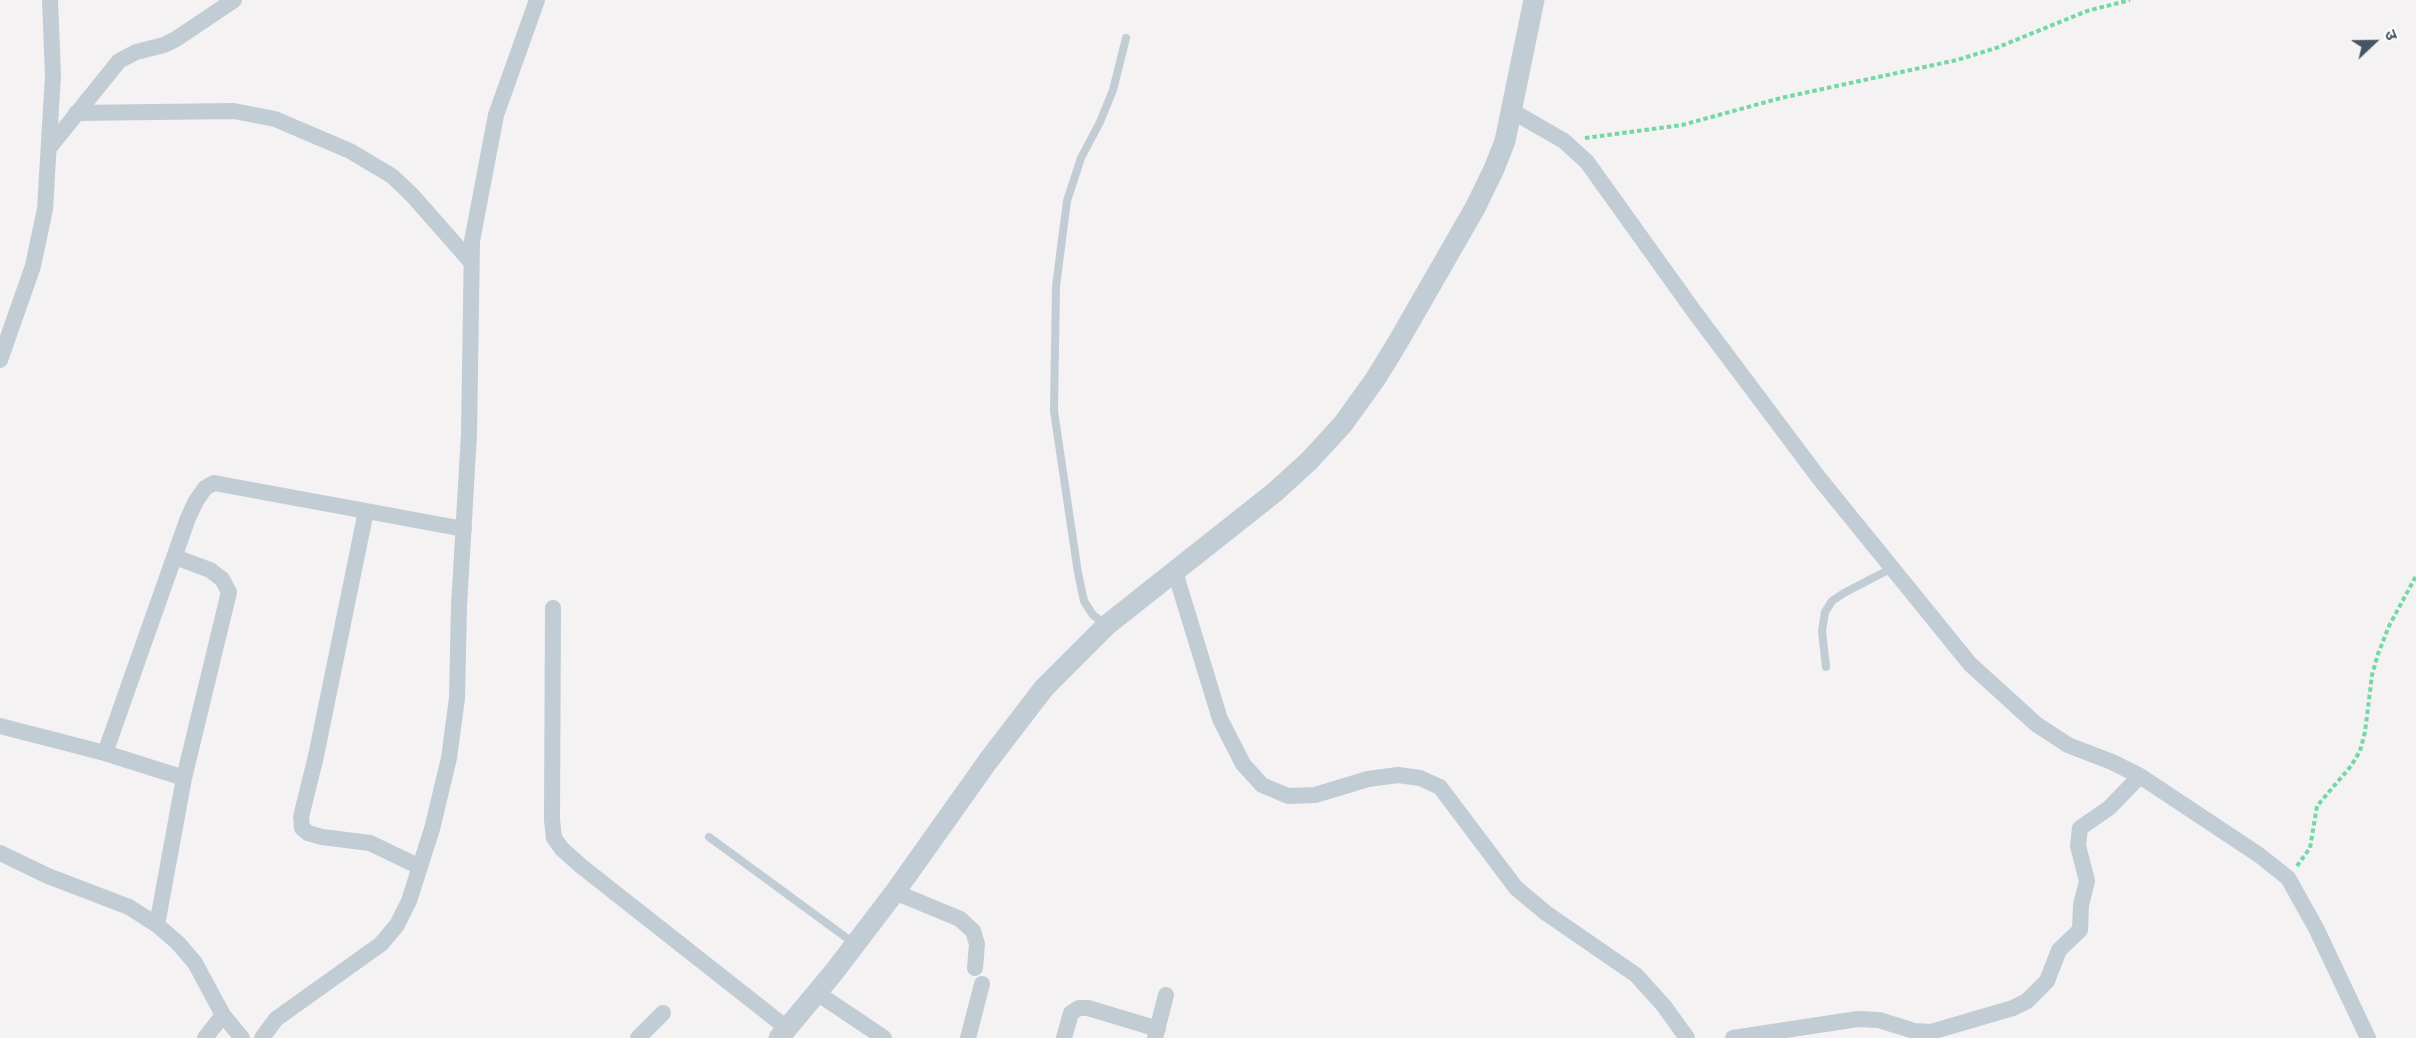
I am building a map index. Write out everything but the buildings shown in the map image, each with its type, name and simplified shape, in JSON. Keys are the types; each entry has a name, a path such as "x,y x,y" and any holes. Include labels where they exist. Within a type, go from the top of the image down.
{"street":[{"path":"0,360 39,247 45,208 53,75 50,0"},
{"path":"49,148 118,61 135,52 164,45 176,39 234,0"},
{"path":"262,1038 276,1019 381,944 397,925 409,901 432,829 450,748 457,698 469,434 473,229 496,115 537,0"},
{"path":"553,608 552,820 554,838 562,849 581,866 783,1033 895,892 988,761 1044,688 1107,625 1226,533 1310,461 1356,406 1387,360 1475,208 1505,141 1534,0"},
{"path":"75,113 234,111 275,119 350,151 392,176 471,261"},
{"path":"1512,111 1564,141 1587,162 1693,310 1798,450 1970,664 2036,724 2068,745 2140,776 2259,855 2288,878 2316,928 2368,1038"},
{"path":"105,753 196,501 205,488 214,483 464,529"},
{"path":"366,511 316,756 301,817 302,828 308,833 322,837 370,843 420,867"},
{"path":"157,926 184,778 228,592 222,579 210,570 175,557"},
{"path":"1175,572 1220,719 1243,764 1262,785 1288,796 1315,795 1368,779 1398,775 1420,778 1440,787 1516,888 1546,913 1636,975 1664,1006 1687,1038"},
{"path":"0,726 105,753 184,778"},
{"path":"1733,1038 1858,1019 1879,1020 1914,1031 1930,1032 2013,1008 2027,1001 2047,981 2059,950 2080,930 2081,905 2087,881 2078,846 2080,828 2109,808 2140,776"},
{"path":"0,853 48,876 129,907 157,926 178,943 195,963 223,1015 242,1038"},
{"path":"895,892 960,919 973,931 977,944 975,968"},
{"path":"968,1038 982,984"},
{"path":"817,993 884,1038"},
{"path":"1064,1038 1071,1013 1079,1008 1088,1008 1156,1034 1166,994"},
{"path":"638,1038 663,1013"},
{"path":"205,1038 223,1015"}],"lane":[{"path":"1107,625 1093,615 1084,601 1078,573 1054,411 1056,286 1067,201 1081,158 1100,122 1113,90 1126,38"},
{"path":"1826,667 1822,631 1825,612 1832,601 1892,568"},
{"path":"708,837 855,944"}],"path":[{"path":"1564,141 1682,125 1781,98 1957,60 1996,48 2087,11 2130,0"},
{"path":"2288,878 2310,848 2317,806 2351,766 2360,751 2365,732 2372,675 2378,654 2389,626 2416,576"}]}
